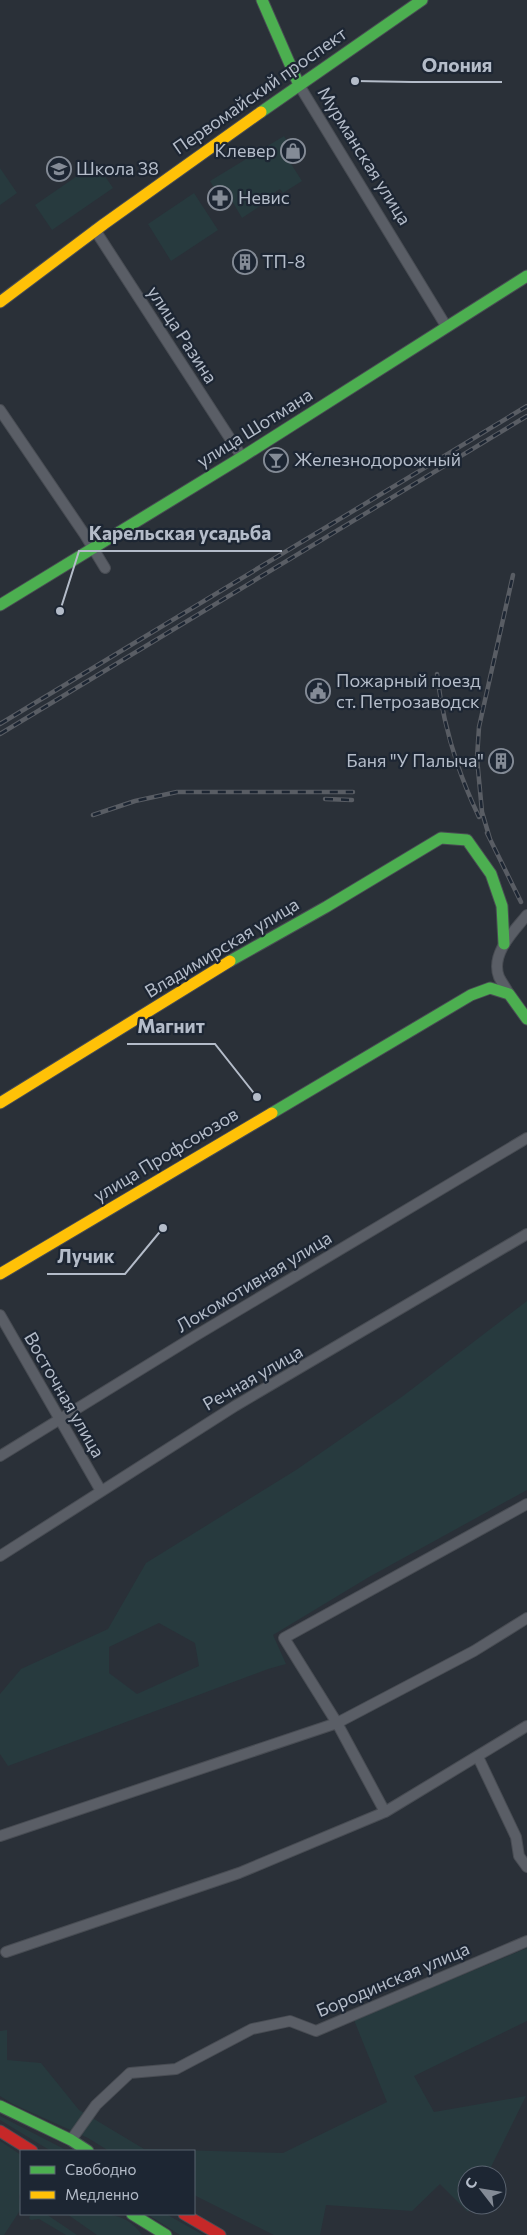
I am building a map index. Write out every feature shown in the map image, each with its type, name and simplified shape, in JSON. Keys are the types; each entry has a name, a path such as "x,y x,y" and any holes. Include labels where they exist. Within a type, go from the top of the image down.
{"main road":[{"name":"Мурманская улица","path":"262,0 299,85"},
{"name":"Первомайский проспект","path":"0,302 95,230 422,0"},
{"name":"улица Шотмана","path":"0,605 242,457 527,276"},
{"name":"Владимирская улица","path":"0,1103 232,960 326,907 441,838 467,840 490,874 502,906 504,944"},
{"name":"улица Профсоюзов","path":"0,1274 471,995 490,988 509,994"},
{"path":"509,994 527,1019"},
{"path":"0,2106 71,2140 86,2150"},
{"path":"0,2131 30,2150"},
{"path":"134,2215 166,2235"},
{"path":"186,2215 220,2235"}],"street":[{"name":"Мурманская улица","path":"299,85 446,326"},
{"name":"улица Разина","path":"95,230 242,457"},
{"path":"0,410 105,568"},
{"path":"509,994 498,975 498,958 504,944 527,914"},
{"name":"Локомотивная улица","path":"0,1456 195,1336 527,1138"},
{"name":"Речная улица","path":"0,1556 235,1406 527,1234"},
{"name":"Восточная улица","path":"0,1315 101,1491"},
{"path":"385,1812 337,1723 284,1638 527,1504"},
{"path":"0,1836 337,1723 474,1651 527,1618"},
{"path":"6,1952 239,1873 385,1812 527,1726"},
{"path":"478,1757 516,1838 519,1856 527,1867"},
{"name":"Бородинская улица","path":"71,2140 96,2105 130,2073 176,2069 252,2029 290,2021 316,2031 527,1941"}],"green space":[{"path":"284,136 293,151 286,156 302,181 283,193 280,189 258,203 260,206 242,218 228,194 220,198 210,181"},
{"path":"96,163 113,188 52,230 35,205"},
{"path":"0,168 17,193 0,205"},
{"path":"194,193 218,230 171,261 148,224"},
{"path":"527,1301 527,1490 369,1577 273,1635 286,1664 268,1669 8,1766 0,1754 0,1694 21,1669 108,1629 146,1563 296,1470 403,1396","holes":["159,1623 195,1643 199,1666 137,1694 109,1673 109,1647"]},
{"path":"527,1948 527,2021 414,2076 434,2112 526,2096 492,2165 457,2165 457,2201 440,2184 412,2211 326,2205 320,2235 274,2235 195,2196 195,2150 283,2153 387,2102 354,2020"},
{"path":"7,2030 7,2060 41,2063 79,2110 144,2149 179,2150 107,2150 88,2138 13,2104 0,2096 0,2031"},
{"path":"0,2116 66,2150 49,2150 0,2120"},
{"path":"0,2141 20,2154 20,2211 4,2235 0,2235"},
{"path":"30,2215 47,2215 77,2235 66,2235 39,2219 31,2220 29,2218"},
{"path":"68,2215 118,2216 135,2226 142,2235 97,2235"},
{"path":"149,2215 168,2215 203,2235 180,2235"}],"railway":[{"path":"0,724 527,406"},
{"path":"0,734 527,416"},
{"path":"490,839 482,812 477,758 479,727 513,575"},
{"path":"437,674 447,730 464,782 479,817"},
{"path":"93,815 135,801 177,792 353,792"},
{"path":"325,799 352,800"},
{"path":"487,833 521,902"}],"traffic: fast":[{"path":"262,0 299,85"},
{"path":"261,112 422,0"},
{"path":"0,605 242,457 527,276"},
{"path":"230,961 326,907 441,838 467,840 491,874 502,906 504,944"},
{"path":"272,1113 471,995 490,988 509,994 527,1019"},
{"path":"0,2106 71,2140 86,2150"},
{"path":"134,2215 166,2235"}],"traffic: slow":[{"path":"0,302 104,224 261,112"},
{"path":"0,1103 230,961"},
{"path":"0,1274 272,1113"}],"traffic: jam":[{"path":"0,2131 30,2150"},
{"path":"186,2215 220,2235"}],"place":[{"name":"Олония","path":"355,81"},
{"name":"Клевер","path":"293,151"},
{"name":"Школа 38","path":"59,169"},
{"name":"Невис","path":"220,198"},
{"name":"ТП-8","path":"245,262"},
{"name":"Железнодорожный","path":"276,460"},
{"name":"Карельская усадьба","path":"60,611"},
{"name":"Пожарный поезд ст. Петрозаводск","path":"318,691"},
{"name":"Баня \"У Палыча\"","path":"501,761"},
{"name":"Магнит","path":"257,1097"},
{"name":"Лучик","path":"163,1228"}]}
